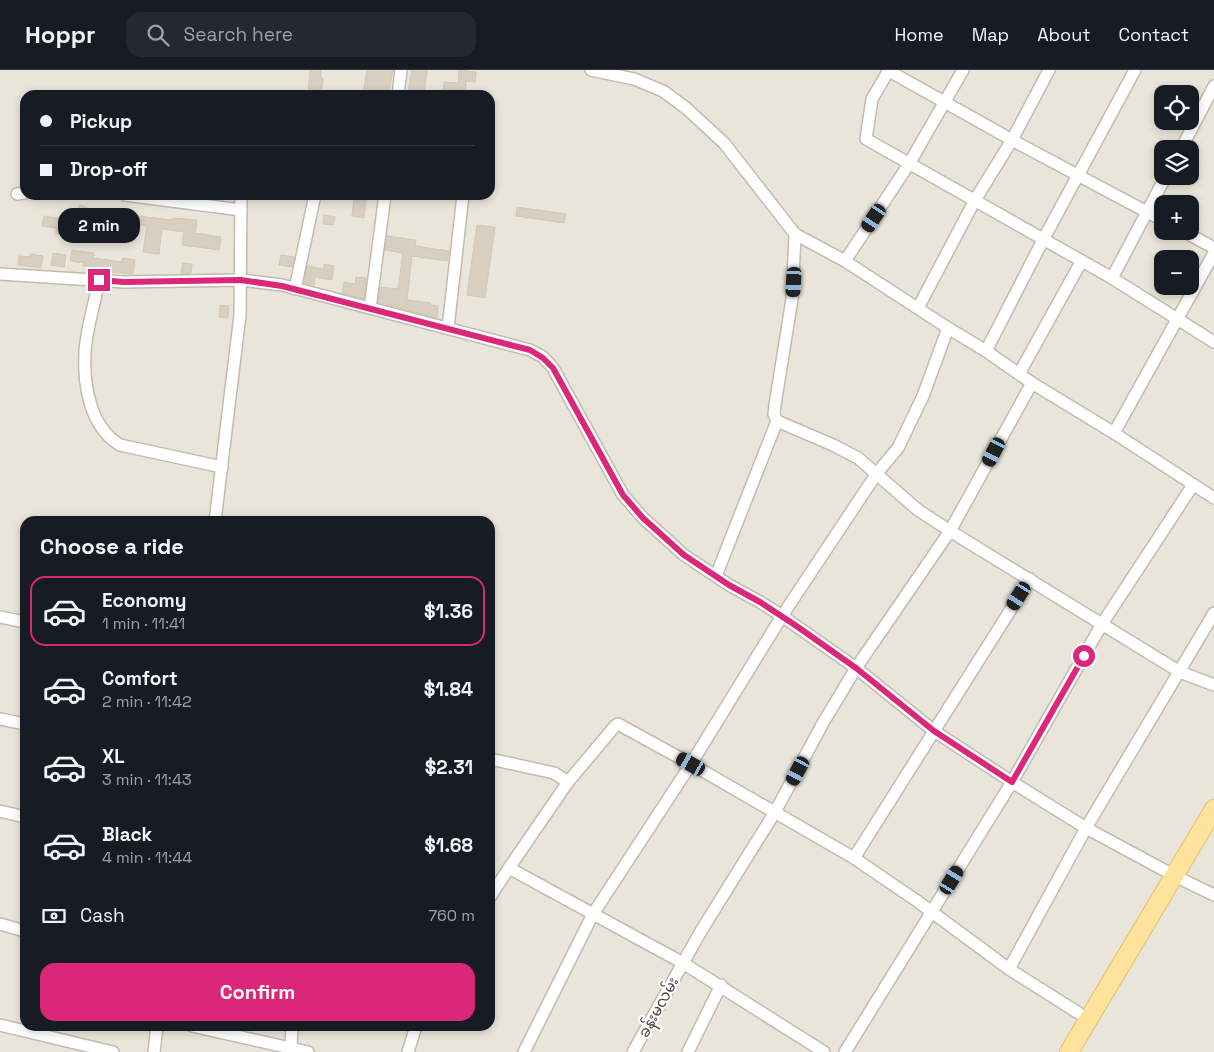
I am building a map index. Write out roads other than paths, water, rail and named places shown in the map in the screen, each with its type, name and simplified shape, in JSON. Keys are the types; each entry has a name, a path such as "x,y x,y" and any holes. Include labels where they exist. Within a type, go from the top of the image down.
{"main road":[{"path":"1069,1052 1214,809"}],"street":[{"path":"399,90 402,70"},
{"path":"591,70 634,80 663,91 686,108 724,142 795,234 845,261 986,351 1032,383 1114,433 1214,498"},
{"path":"1154,215 1012,140 889,70 872,99 866,139 1112,278 1214,342"},
{"path":"845,261 910,164 963,70"},
{"path":"918,308 975,200 1012,140 1049,70"},
{"path":"986,351 1042,240 1079,176 1135,70"},
{"path":"1186,140 1214,86"},
{"path":"1112,278 1162,185"},
{"path":"164,200 241,210"},
{"path":"216,516 240,315 241,200"},
{"path":"295,289 314,200"},
{"path":"370,308 384,200"},
{"path":"448,328 462,200"},
{"path":"795,234 792,299 774,414 777,420 858,458 918,510 950,531 1180,672 1214,685"},
{"path":"1199,240 1214,248"},
{"path":"1114,433 1214,253"},
{"path":"1019,374 1081,262"},
{"path":"0,274 124,282 241,280 295,289 530,350 543,358 553,368 623,495 643,518 684,555 782,616 856,668 934,731 1012,782 1086,828 1214,895"},
{"path":"99,280 85,352 86,382 94,414 102,430 120,445 222,467"},
{"path":"524,1052 593,914 691,764 782,616 877,473 898,448 907,433 948,328"},
{"name":"ခန်းမလမ်း","path":"633,1052 683,963 775,812 823,723 856,668 950,531 1032,383"},
{"path":"716,576 777,420"},
{"path":"845,1052 1012,782 1102,624 1193,485"},
{"path":"854,858 1030,580"},
{"path":"1009,969 1086,828 1214,613"},
{"path":"0,617 20,621"},
{"path":"0,719 20,723"},
{"path":"495,889 568,782 618,724 854,858 932,912 1009,969 1088,1019"},
{"path":"495,759 554,773 568,782"},
{"path":"0,811 20,816"},
{"path":"509,868 721,985 824,1052"},
{"path":"0,924 20,930"},
{"path":"688,1052 721,985"},
{"path":"0,1025 20,1030"},
{"path":"25,1031 113,1052"},
{"path":"154,1052 156,1031"},
{"path":"216,1031 308,1052"},
{"path":"291,1047 292,1031"},
{"path":"408,1052 414,1031"}]}
